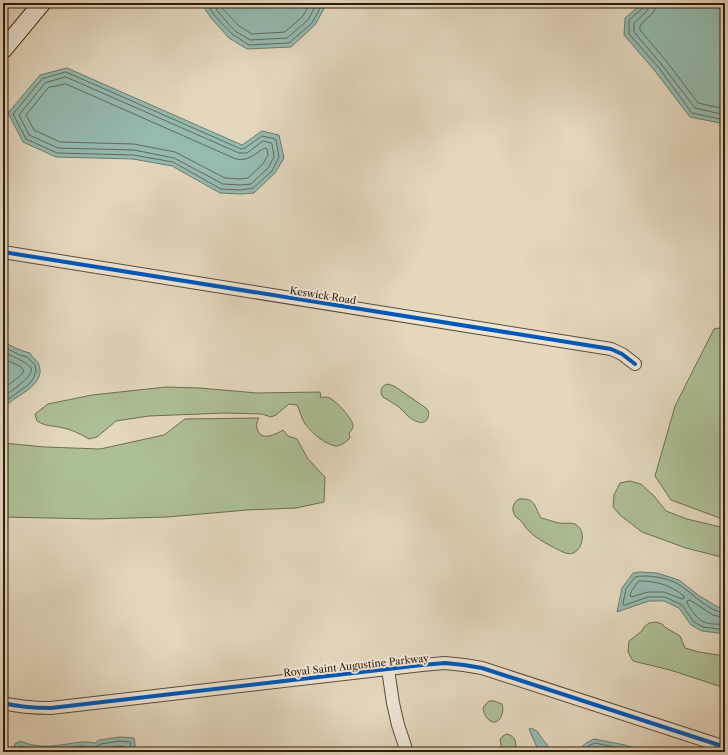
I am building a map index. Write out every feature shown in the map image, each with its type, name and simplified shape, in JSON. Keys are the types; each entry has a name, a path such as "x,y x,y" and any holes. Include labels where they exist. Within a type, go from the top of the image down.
{"main road":[{"path":"3,50 42,3"}],"street":[{"name":"Keswick Road","path":"3,252 611,349 622,354 635,364"},
{"name":"Royal Saint Augustine Parkway","path":"3,703 32,708 51,708 445,663 482,668 725,747"},
{"path":"388,669 398,725 407,752"}],"green space":[{"path":"725,327 725,520 671,500 655,476 675,406 714,329"},
{"path":"387,384 394,386 426,408 429,413 426,420 424,422 419,422 413,420 397,406 383,397 381,389"},
{"path":"166,387 200,388 257,393 320,392 321,398 330,398 342,409 350,418 353,428 349,433 350,438 343,444 337,446 328,444 306,426 297,405 289,404 276,415 271,417 262,414 225,413 149,416 116,421 97,437 89,439 71,430 41,423 37,421 35,414 48,404 92,395"},
{"path":"259,418 257,427 261,435 268,436 283,430 288,436 297,439 308,459 325,477 324,502 296,508 247,510 167,517 95,519 3,517 3,443 45,447 100,449 164,435 185,419"},
{"path":"630,481 641,484 654,496 666,511 687,519 725,528 725,558 686,548 642,532 620,515 613,507 614,495 620,483"},
{"path":"519,499 532,501 541,518 559,523 575,524 582,533 581,544 578,549 574,553 569,554 563,552 545,543 526,529 513,512 513,507"},
{"path":"656,622 662,624 680,636 685,648 725,656 725,688 670,670 633,661 628,652 629,641 642,631 649,623"},
{"path":"489,701 502,704 503,707 502,715 496,722 489,720 484,713 483,708"},
{"path":"507,734 514,738 516,746 515,752 504,752 502,750 500,739"}],"water":[{"path":"201,3 327,3 315,25 291,47 247,49 229,38 211,18"},
{"path":"643,3 720,3 725,9 725,124 690,117 655,71 624,35 625,18"},
{"path":"67,68 242,145 262,131 279,135 284,158 275,173 254,193 241,194 220,193 172,166 133,159 56,157 23,142 8,113 40,75"},
{"path":"3,342 19,350 30,353 38,363 40,371 34,385 3,407"},
{"path":"633,573 657,573 679,580 698,595 718,607 725,609 725,632 719,633 702,631 691,625 679,608 664,601 649,601 617,612 622,588"},
{"path":"531,728 537,731 554,752 539,752 529,729"},
{"path":"120,737 134,738 136,752 13,752 15,744 20,741 28,744 50,746 81,742 95,743 99,740"},
{"path":"594,739 625,745 647,752 576,752 586,743"}],"cycle path":[{"path":"3,252 611,349 622,354 635,364"},
{"path":"3,703 27,707 51,708 445,663 482,668 725,747"}]}
